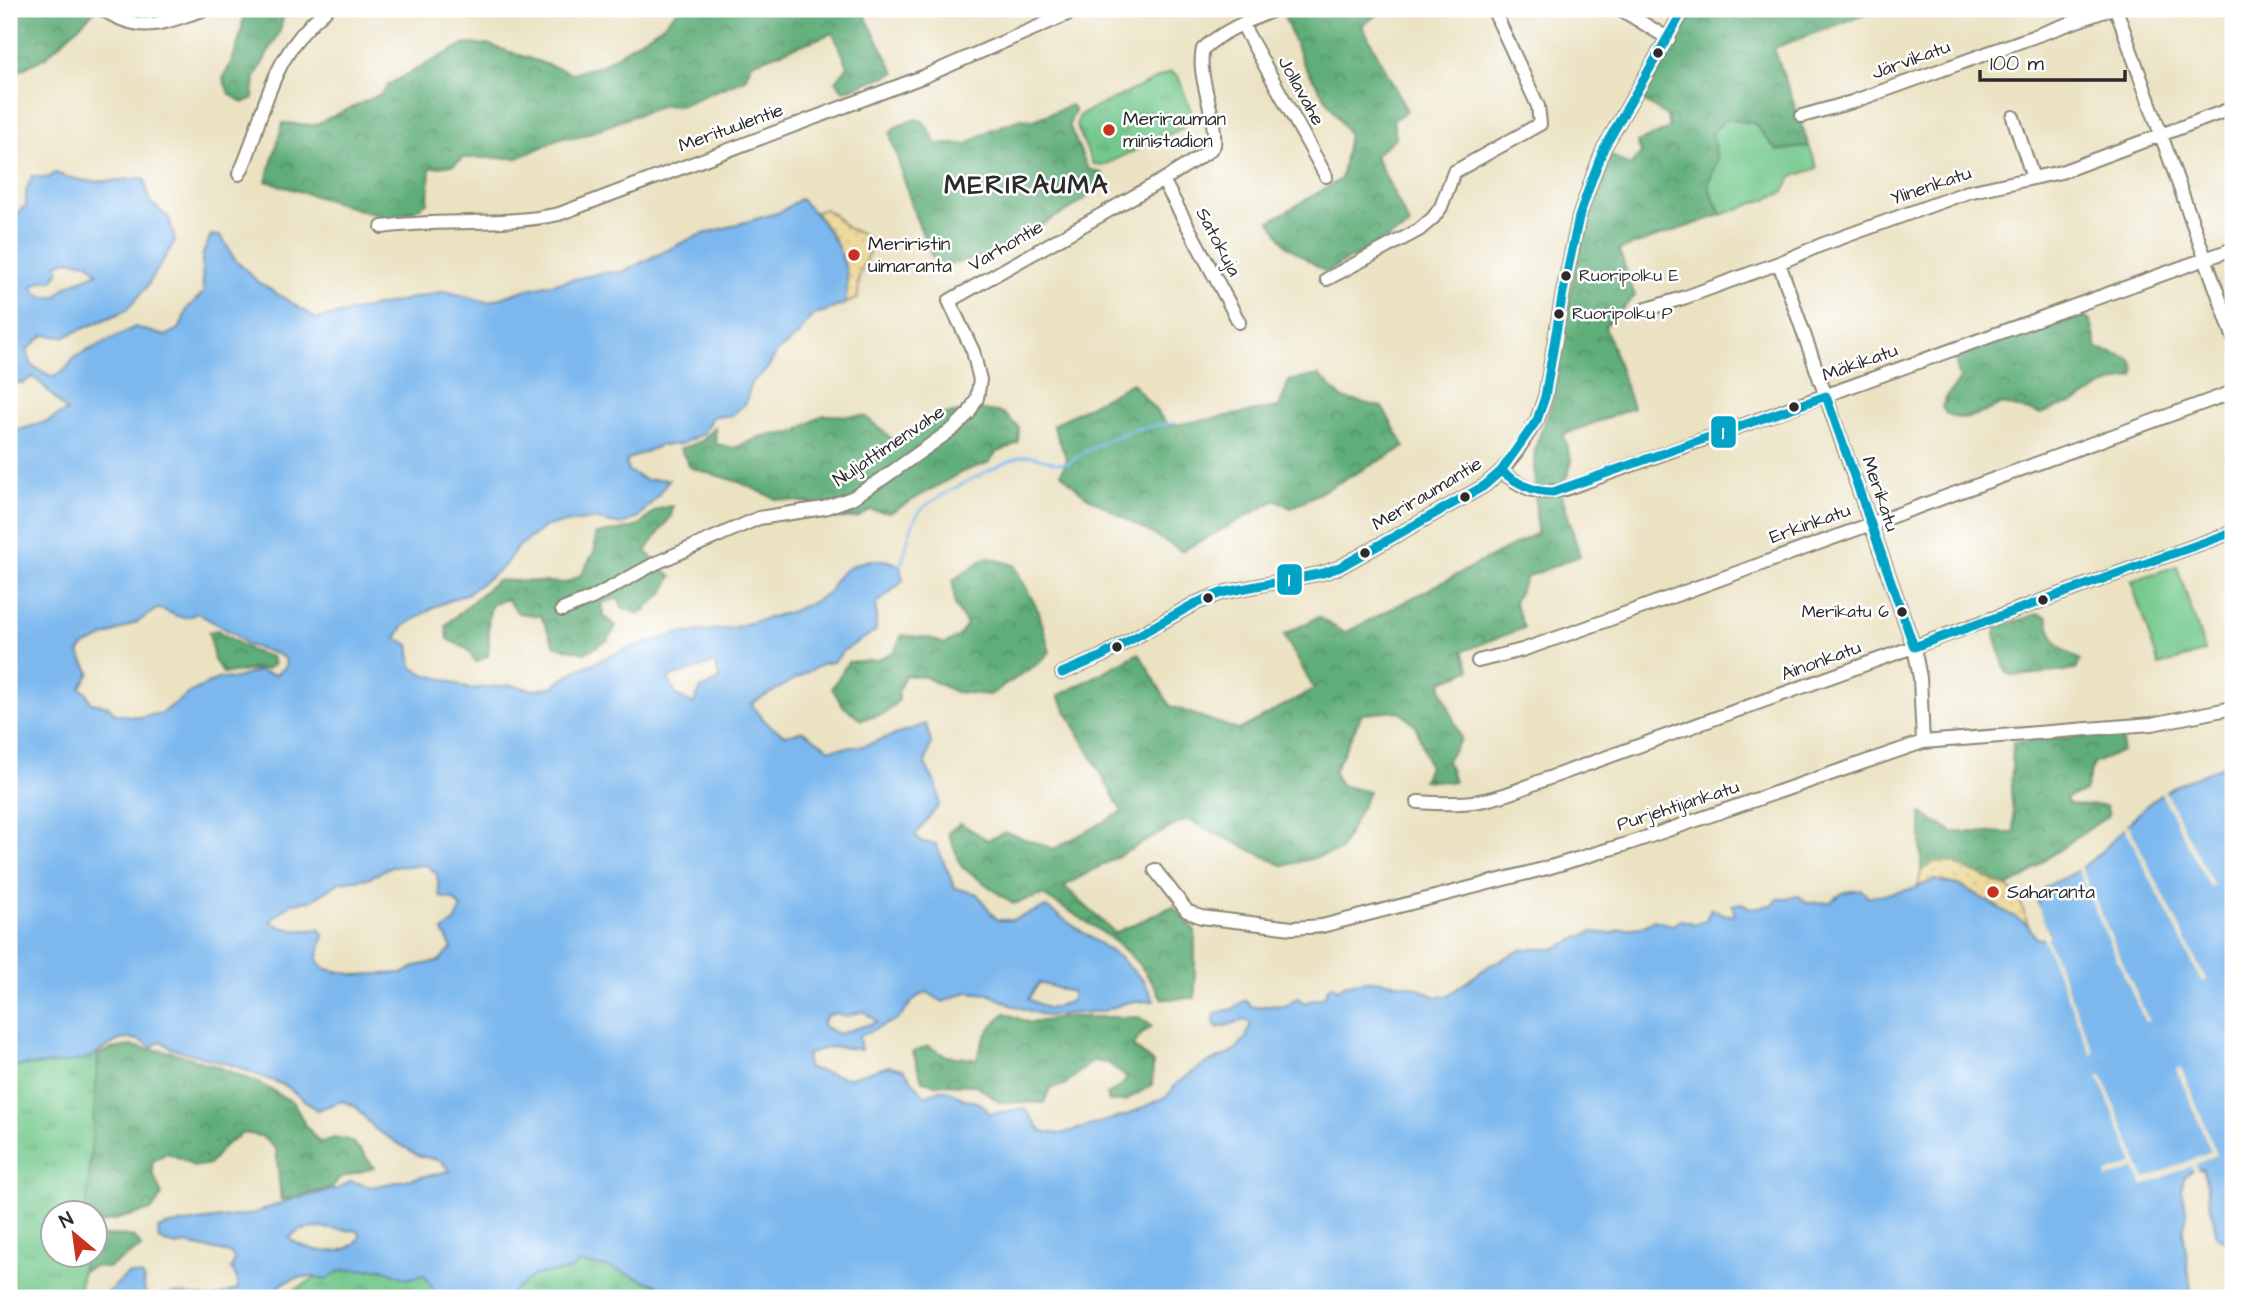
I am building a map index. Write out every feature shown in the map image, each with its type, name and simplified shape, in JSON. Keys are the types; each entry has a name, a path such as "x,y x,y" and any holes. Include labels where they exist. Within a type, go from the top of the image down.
{"street":[{"path":"102,9 124,22 151,25 166,23 206,9"},
{"path":"239,174 250,152 270,87 290,47 327,9"},
{"name":"Merituulentie","path":"383,227 427,222 534,219 559,214 925,76 1079,9"},
{"name":"Varhontie","path":"949,301 1202,156 1214,145 1214,121 1201,56 1203,49 1213,39 1276,9"},
{"path":"1327,279 1419,230 1441,207 1454,172 1540,124 1538,106 1493,9"},
{"path":"1620,9 1669,39"},
{"name":"Meriraumantie","path":"1062,673 1100,657 1194,604 1221,593 1323,573 1340,567 1474,492 1501,471 1532,428 1545,397 1579,217 1598,161 1684,9"},
{"name":"Järvikatu","path":"1802,116 1852,102 2110,9"},
{"path":"2116,9 2233,336"},
{"name":"Jollavahe","path":"1242,24 1326,176"},
{"name":"Ylinenkatu","path":"1644,310 1779,263 1821,244 1968,191 2061,172 2233,108"},
{"path":"2013,117 2033,178"},
{"name":"Satokuja","path":"1163,180 1239,322"},
{"name":"Mäkikatu","path":"1501,471 1525,488 1542,493 1553,492 2233,249"},
{"name":"Merikatu","path":"1779,263 1914,647 1920,678 1923,742"},
{"name":"Nuljattimenvahe","path":"562,610 592,598 656,563 759,518 824,508 852,498 954,428 969,413 977,398 980,380 973,351 949,301"},
{"name":"Erkinkatu","path":"1478,661 1522,650 1583,629 2233,392"},
{"name":"Ainonkatu","path":"1418,802 1461,805 1493,800 2233,532"},
{"name":"Purjehtijankatu","path":"1155,870 1186,911 1200,917 1292,928 1322,926 1547,868 1630,843 1923,742 2152,724 2233,708"}],"green space":[{"path":"9,9 97,9 46,57 9,76"},
{"path":"285,9 280,31 255,77 253,98 243,103 229,93 223,79 237,46 244,11"},
{"path":"679,9 873,9 864,14 895,73 843,91 836,81 848,66 833,33 752,63 745,79 679,106 663,105 576,138 563,137 518,158 463,158 453,165 430,168 428,202 412,212 386,218 266,181 283,123 314,125 381,94 389,84 464,44 490,45 572,73 600,66 662,26"},
{"path":"1296,9 1386,9 1362,25 1407,111 1393,120 1396,137 1375,155 1410,226 1326,272 1287,246 1270,221 1341,179 1349,135 1303,63 1283,14"},
{"path":"1705,9 1880,9 1774,48 1809,146 1777,151 1754,123 1725,119 1712,133 1717,160 1708,185 1721,215 1619,250 1635,296 1605,326 1633,408 1563,435 1572,462 1566,478 1559,486 1580,556 1527,577 1514,602 1524,628 1463,651 1470,670 1442,682 1442,690 1461,739 1447,760 1454,782 1423,780 1429,767 1416,726 1399,711 1362,714 1334,772 1340,785 1369,792 1340,851 1284,866 1186,819 1064,886 1115,933 1173,906 1195,931 1195,998 1162,999 1139,964 1095,927 1043,895 1013,904 962,867 948,833 960,823 988,840 1005,832 1054,849 1122,812 1058,696 1139,653 1170,706 1239,730 1314,689 1284,635 1318,617 1345,633 1537,533 1535,448 1553,400 1570,293 1587,217 1599,180 1611,155 1630,166 1641,153 1637,142 1669,129 1667,116 1642,100 1693,15 1700,15"},
{"path":"1170,72 1178,76 1193,116 1185,127 1102,166 1093,164 1076,125 1080,115"},
{"path":"1071,105 1075,110 1069,125 1088,169 1102,173 1106,183 1072,208 985,256 944,266 932,257 915,216 890,134 895,127 916,119 924,122 937,144 967,144 990,130 1021,119 1034,120"},
{"path":"1725,119 1754,123 1777,151 1809,146 1818,168 1792,177 1783,193 1721,215 1708,185 1717,160 1712,133"},
{"path":"2078,314 2091,321 2097,348 2128,358 2134,368 2134,376 2103,386 2082,399 2040,414 2002,404 1970,417 1953,417 1947,414 1942,407 1960,379 1956,364 1960,355 2047,322"},
{"path":"1319,375 1342,398 1382,407 1405,447 1291,508 1276,500 1182,551 1083,494 1061,473 1067,460 1053,425 1132,383 1169,426 1279,407 1289,381"},
{"path":"978,409 1003,413 1019,428 1018,443 996,453 988,463 962,472 890,513 870,510 857,518 831,518 810,503 776,499 739,482 691,468 680,449 702,441 715,427 716,444 735,448 762,436 793,433 823,415 865,416 893,440 907,440 922,432 941,415"},
{"path":"673,506 671,516 646,551 659,567 672,576 663,593 640,614 623,608 618,598 602,603 604,617 616,626 608,640 585,653 555,646 541,616 518,613 507,599 492,604 488,656 476,662 467,649 448,639 446,625 497,580 566,583 581,575 595,550 595,535 635,527 658,509"},
{"path":"987,557 1014,565 1039,612 1050,652 1039,663 990,695 955,692 925,677 905,675 899,689 899,700 884,714 861,720 842,705 832,688 848,662 877,660 894,652 902,635 929,638 944,644 958,637 967,625 955,606 953,580"},
{"path":"2177,566 2205,651 2159,666 2131,581"},
{"path":"2037,614 2047,617 2057,643 2080,660 2076,670 2014,676 2006,672 1995,635 1996,628"},
{"path":"217,630 251,651 271,657 274,664 267,669 223,673 214,660 209,632"},
{"path":"2123,733 2122,751 2093,764 2085,792 2066,798 2069,804 2106,806 2109,815 2039,864 2027,876 2007,887 1952,863 1934,863 1921,871 1921,813 1953,832 2015,833 2011,792 2013,742"},
{"path":"9,1006 99,1042 87,1198 38,1198 38,1268 82,1268 79,1298 9,1298"},
{"path":"1005,1013 1030,1023 1069,1017 1139,1017 1152,1026 1133,1046 1153,1063 1152,1085 1125,1101 1109,1102 1107,1094 1121,1086 1127,1078 1108,1063 1093,1061 1064,1085 1050,1088 1044,1103 999,1102 976,1085 922,1081 913,1052 928,1046 946,1056 977,1059 987,1034"},
{"path":"130,1046 172,1052 259,1083 294,1103 305,1125 320,1143 338,1138 352,1142 374,1168 339,1178 332,1188 281,1200 276,1149 261,1136 243,1133 223,1147 210,1164 193,1167 187,1161 167,1153 152,1162 153,1174 162,1195 152,1210 108,1222 108,1198 48,1198 9,1069 79,1065 111,1049"},
{"path":"108,1236 134,1237 142,1247 108,1268"},
{"path":"372,1245 424,1245 916,1298 281,1298"},
{"path":"67,1268 89,1268 74,1274"}],"sand":[{"name":"Meriristin uimaranta","path":"824,209 847,228 866,236 871,247 859,276 858,298 845,304 847,276 833,237 815,212"},
{"name":"Saharanta","path":"1934,862 1952,863 2007,887 2019,897 2028,925 1961,886 1934,880 1918,887 1921,871"}],"water":[{"path":"55,173 90,181 144,178 150,202 169,218 175,241 146,288 127,310 64,337 44,335 27,350 32,366 53,377 65,370 75,357 135,327 165,336 180,328 187,309 203,293 202,256 211,235 221,236 235,260 257,281 317,319 445,291 488,302 528,289 602,273 622,272 694,237 780,212 800,199 816,215 830,233 845,265 845,304 812,316 797,336 777,352 767,369 751,383 746,403 731,416 713,416 703,434 681,444 659,446 626,460 628,471 645,480 669,479 657,497 637,518 621,525 592,519 546,526 518,547 502,568 468,593 434,607 404,626 396,638 409,645 412,667 426,675 469,689 512,685 534,690 552,687 577,670 624,650 677,634 731,628 790,612 830,591 841,574 859,563 880,560 900,566 903,581 876,604 876,631 843,651 834,662 824,663 751,704 768,725 786,735 803,731 830,749 863,746 926,724 931,743 925,764 938,789 939,805 915,835 921,842 936,844 955,888 977,894 997,920 1012,920 1046,907 1119,957 1144,981 1154,1001 1128,1002 1103,1011 1046,1016 1011,1005 989,994 967,992 943,1002 927,992 911,1002 897,1019 859,1037 861,1050 840,1047 821,1049 807,1055 807,1068 848,1078 889,1066 903,1069 925,1096 939,1090 947,1090 981,1104 989,1114 1024,1108 1042,1131 1060,1134 1127,1115 1167,1096 1177,1083 1205,1064 1229,1054 1246,1038 1251,1023 1245,1020 1217,1028 1214,1022 1215,1013 1233,1009 1245,1000 1252,1007 1286,1005 1298,997 1303,1003 1324,997 1332,985 1338,989 1346,984 1374,980 1413,986 1436,997 1447,996 1490,965 1523,949 1553,949 1592,932 1612,934 1622,929 1642,927 1654,920 1672,925 1681,920 1696,924 1706,920 1711,908 1732,915 1735,914 1732,905 1742,903 1751,908 1772,905 1778,899 1799,896 1807,903 1830,902 1844,892 1861,890 1869,897 1913,889 1934,880 1961,886 2028,925 2036,938 2042,939 2050,935 2038,904 2042,891 2093,859 2161,795 2198,776 2233,764 2233,1241 2224,1241 2217,1236 2203,1169 2195,1169 2184,1176 2182,1190 2187,1215 2183,1230 2192,1298 1063,1298 1065,1294 1042,1291 1006,1298 692,1298 608,1267 579,1263 570,1270 534,1275 505,1298 439,1298 424,1275 407,1279 383,1269 342,1270 326,1279 294,1279 281,1285 272,1298 213,1298 238,1289 236,1276 231,1269 235,1260 230,1253 186,1244 176,1246 159,1240 158,1229 169,1225 252,1214 290,1200 337,1189 351,1181 371,1187 450,1171 441,1161 417,1155 375,1129 355,1106 342,1101 317,1110 286,1086 235,1066 171,1048 161,1041 152,1047 130,1038 122,1039 91,1057 73,1062 13,1066 9,1062 9,433 48,421 67,411 33,377 23,383 9,382 9,218 26,206 26,191 32,176 48,178","holes":["67,260 89,263 98,273 67,286 56,297 42,297 31,287 42,281 52,281 59,272 57,264","157,609 181,617 197,613 234,634 247,645 277,654 285,659 286,666 275,675 258,671 234,679 219,678 191,692 162,713 139,717 116,714 108,706 91,703 87,693 80,688 90,673 79,653 84,646 137,622","715,663 720,680 701,689 693,704 676,695 668,678","426,865 437,874 440,897 454,900 461,908 456,921 443,931 452,948 439,961 416,966 404,973 356,975 326,969 317,960 324,935 319,929 293,930 270,921 292,903 311,901 340,882 369,878 391,867","1039,983 1072,992 1072,1001 1049,1009 1028,999","864,1011 877,1022 838,1034 822,1025 826,1016 837,1013 843,1017","317,1228 359,1231 360,1237 346,1249 336,1251 305,1247 289,1238 300,1230"]},
{"path":"128,1274 143,1276 145,1294 153,1297 174,1293 212,1298 101,1298"}],"pier":[{"path":"2165,791 2213,885 2210,887 2161,793"},
{"path":"2128,824 2206,980 2202,982 2124,826"},
{"path":"2080,866 2149,1021 2145,1022 2076,867"},
{"path":"2037,903 2050,936 2047,938 2094,1053 2091,1055 2042,935 2045,934 2033,904"},
{"path":"2181,1067 2217,1155 2195,1164 2198,1171 2195,1173 2191,1166 2143,1186 2135,1168 2108,1179 2106,1174 2134,1163 2098,1076 2102,1075 2145,1179 2211,1152 2177,1069"}],"waterway":[{"path":"900,566 913,524 920,511 969,481 1023,456 1059,463 1070,462 1085,451 1124,433 1174,423"}],"transit line":[{"name":"1","path":"1062,673 1100,657 1194,604 1221,593 1323,573 1340,567 1484,486 1501,471 1537,420 1545,397 1579,217 1604,148 1684,9"},
{"name":"1","path":"1501,471 1525,486 1553,492 1826,396 1914,647 2233,532"}],"place":[{"name":"Merirauman ministadion","path":"1109,130"},
{"name":"Meriristin uimaranta","path":"854,255"},
{"name":"Ruoripolku E","path":"1566,276"},
{"name":"Ruoripolku P","path":"1559,314"},
{"name":"Merikatu 6","path":"1902,612"},
{"name":"Saharanta","path":"1993,892"}],"district":[{"name":"MERIRAUMA","path":"1027,185"}]}
